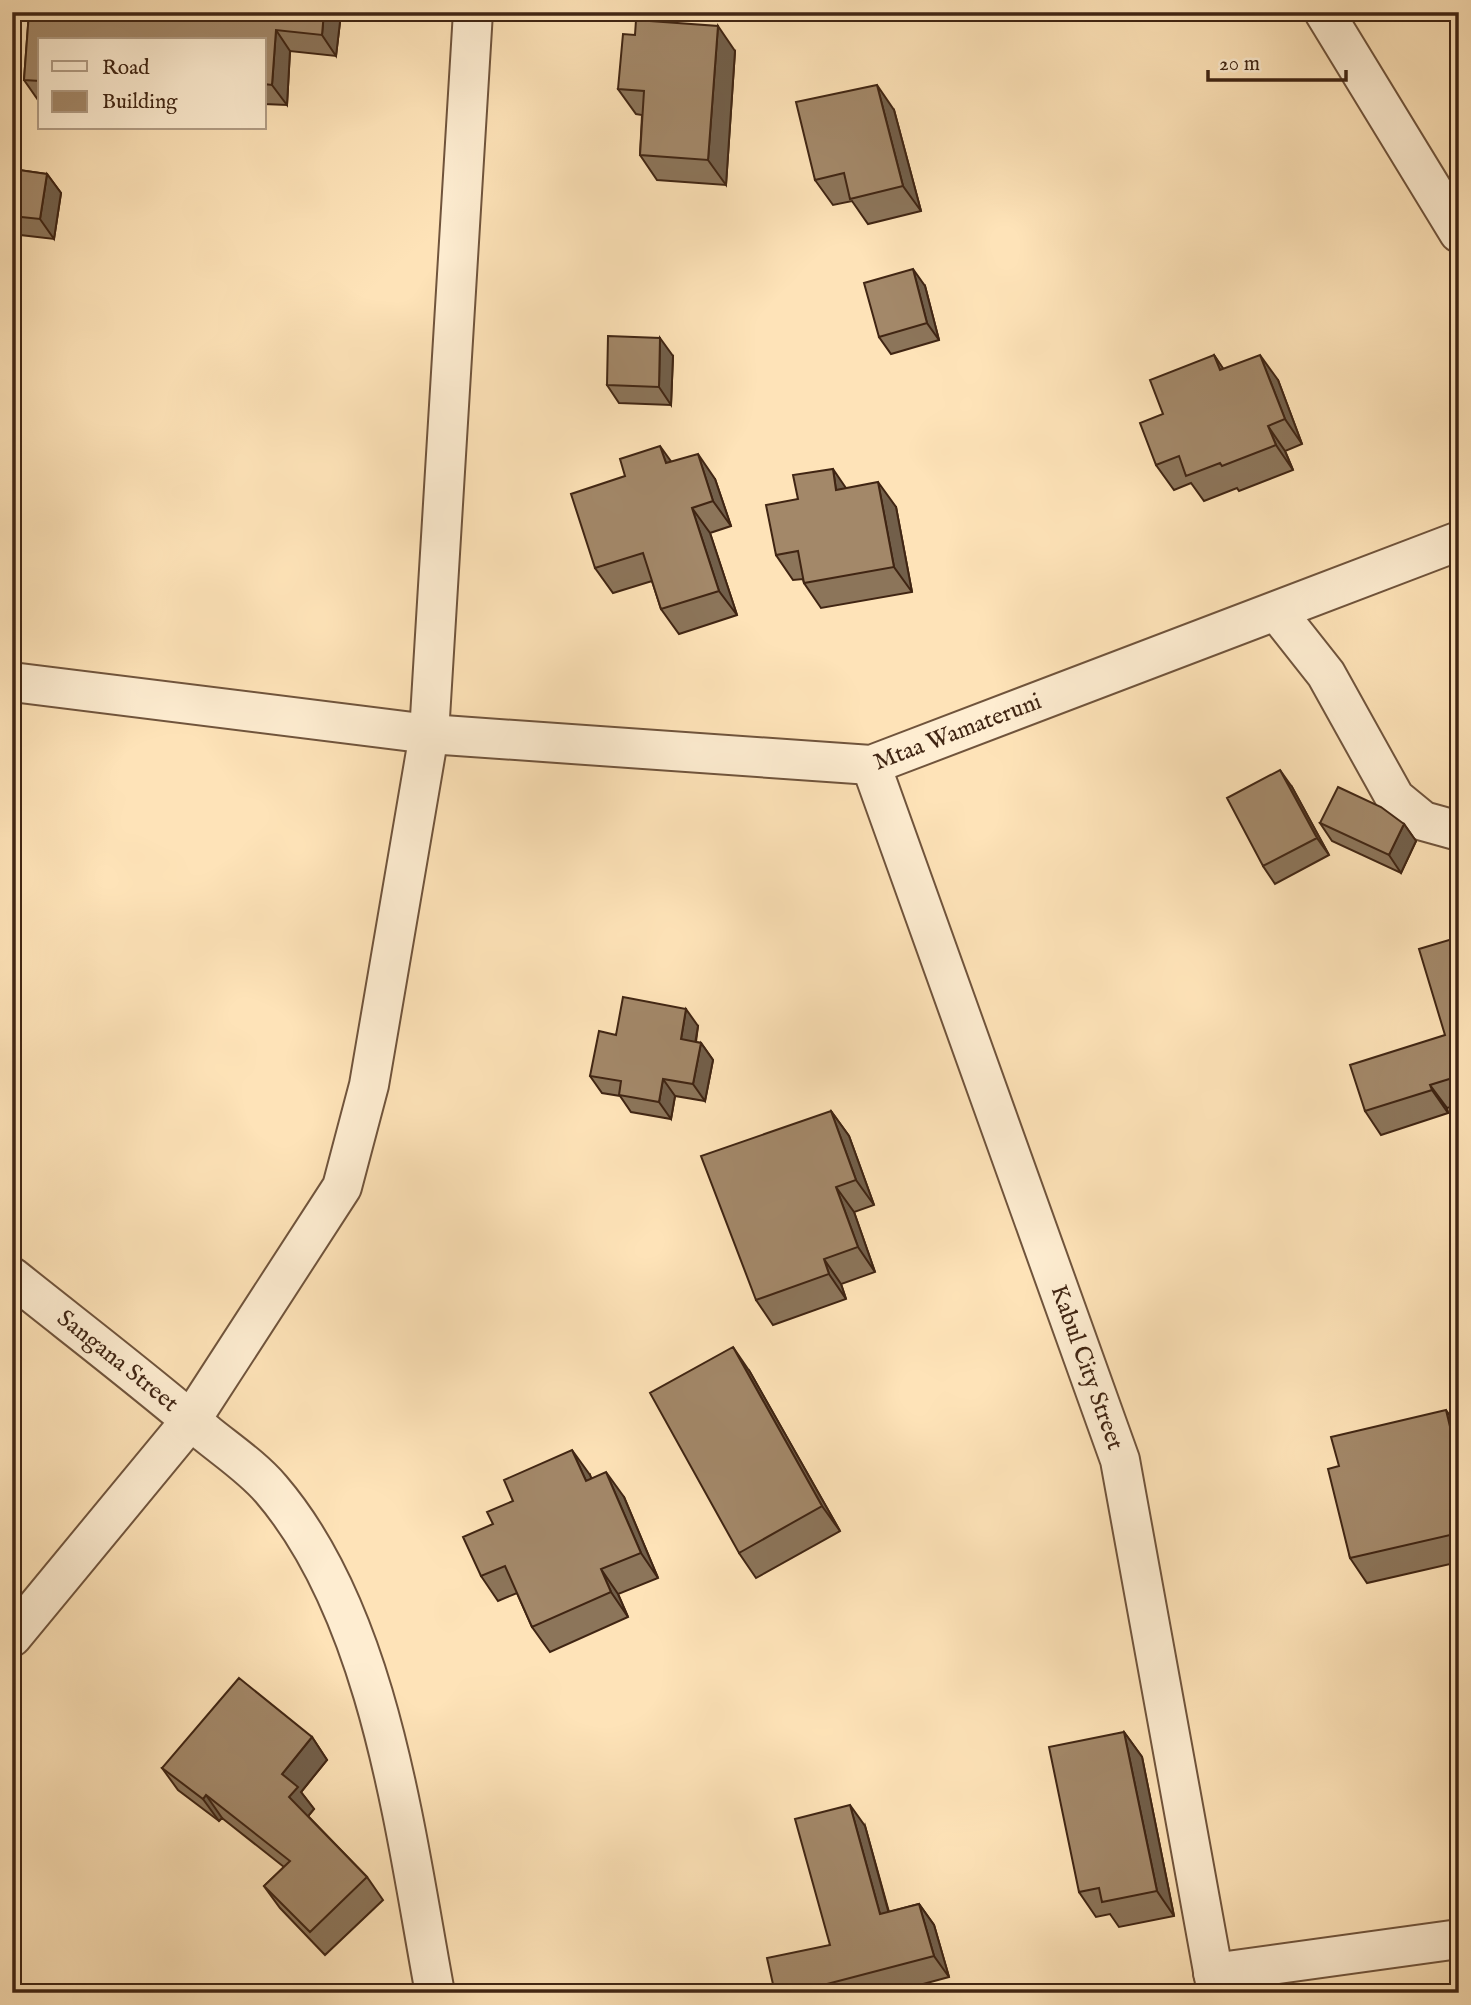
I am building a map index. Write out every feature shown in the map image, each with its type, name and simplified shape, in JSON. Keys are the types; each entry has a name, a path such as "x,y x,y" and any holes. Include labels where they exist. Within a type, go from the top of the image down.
{"street":[{"path":"12,1637 191,1420 342,1187 369,1085 429,734 473,12"},
{"path":"1324,12 1459,233"},
{"name":"Mtaa Wamateruni","path":"12,681 429,734 871,765 1459,541"},
{"path":"1277,612 1326,674 1395,798 1423,821 1459,831"},
{"name":"Kabul City Street","path":"871,765 1120,1460 1215,1983"},
{"name":"Sangana Street","path":"12,1278 191,1420 270,1488 318,1555 360,1652 394,1777 435,1993"},
{"path":"1215,1983 1459,1939"}],"building":[{"path":"29,12 324,12 322,35 276,30 272,85 266,84 266,38 38,38 38,81 24,80"},
{"path":"636,20 718,26 708,160 640,155 644,91 618,89 623,34 635,35"},
{"path":"877,85 903,186 850,199 844,173 815,180 796,102"},
{"path":"12,169 47,174 40,219 12,216"},
{"path":"913,269 927,323 879,337 864,283"},
{"path":"608,336 660,338 659,387 607,385"},
{"path":"1214,355 1220,370 1260,355 1285,419 1268,426 1276,445 1222,466 1220,463 1186,476 1179,456 1156,465 1140,423 1163,414 1150,380"},
{"path":"660,446 666,463 698,454 713,501 692,508 719,591 661,609 643,553 595,568 571,494 625,476 620,459"},
{"path":"833,469 836,490 878,482 894,567 804,583 798,551 776,555 766,505 798,499 793,475"},
{"path":"1280,770 1317,838 1263,866 1227,798"},
{"path":"1338,787 1381,807 1404,824 1389,855 1320,823"},
{"path":"1459,937 1459,1076 1430,1085 1432,1090 1365,1111 1350,1065 1445,1035 1419,949"},
{"path":"623,997 686,1009 681,1039 701,1043 693,1084 663,1079 659,1102 619,1095 621,1081 590,1076 599,1031 616,1035"},
{"path":"831,1111 856,1180 836,1187 858,1247 824,1259 829,1274 756,1300 701,1156"},
{"path":"733,1347 822,1506 739,1553 650,1393"},
{"path":"1446,1410 1459,1464 1459,1533 1350,1558 1328,1469 1339,1466 1331,1437"},
{"path":"572,1450 586,1481 606,1472 641,1553 601,1569 611,1592 532,1627 505,1566 481,1576 463,1537 493,1524 487,1512 513,1501 504,1480"},
{"path":"239,1678 312,1737 282,1774 298,1787 289,1797 367,1877 310,1932 264,1886 290,1861 206,1795 203,1799 162,1768"},
{"path":"1124,1732 1157,1891 1102,1902 1099,1888 1079,1892 1049,1747"},
{"path":"850,1805 880,1914 919,1904 934,1956 827,1984 829,1993 775,1993 767,1958 830,1945 795,1819"}]}
